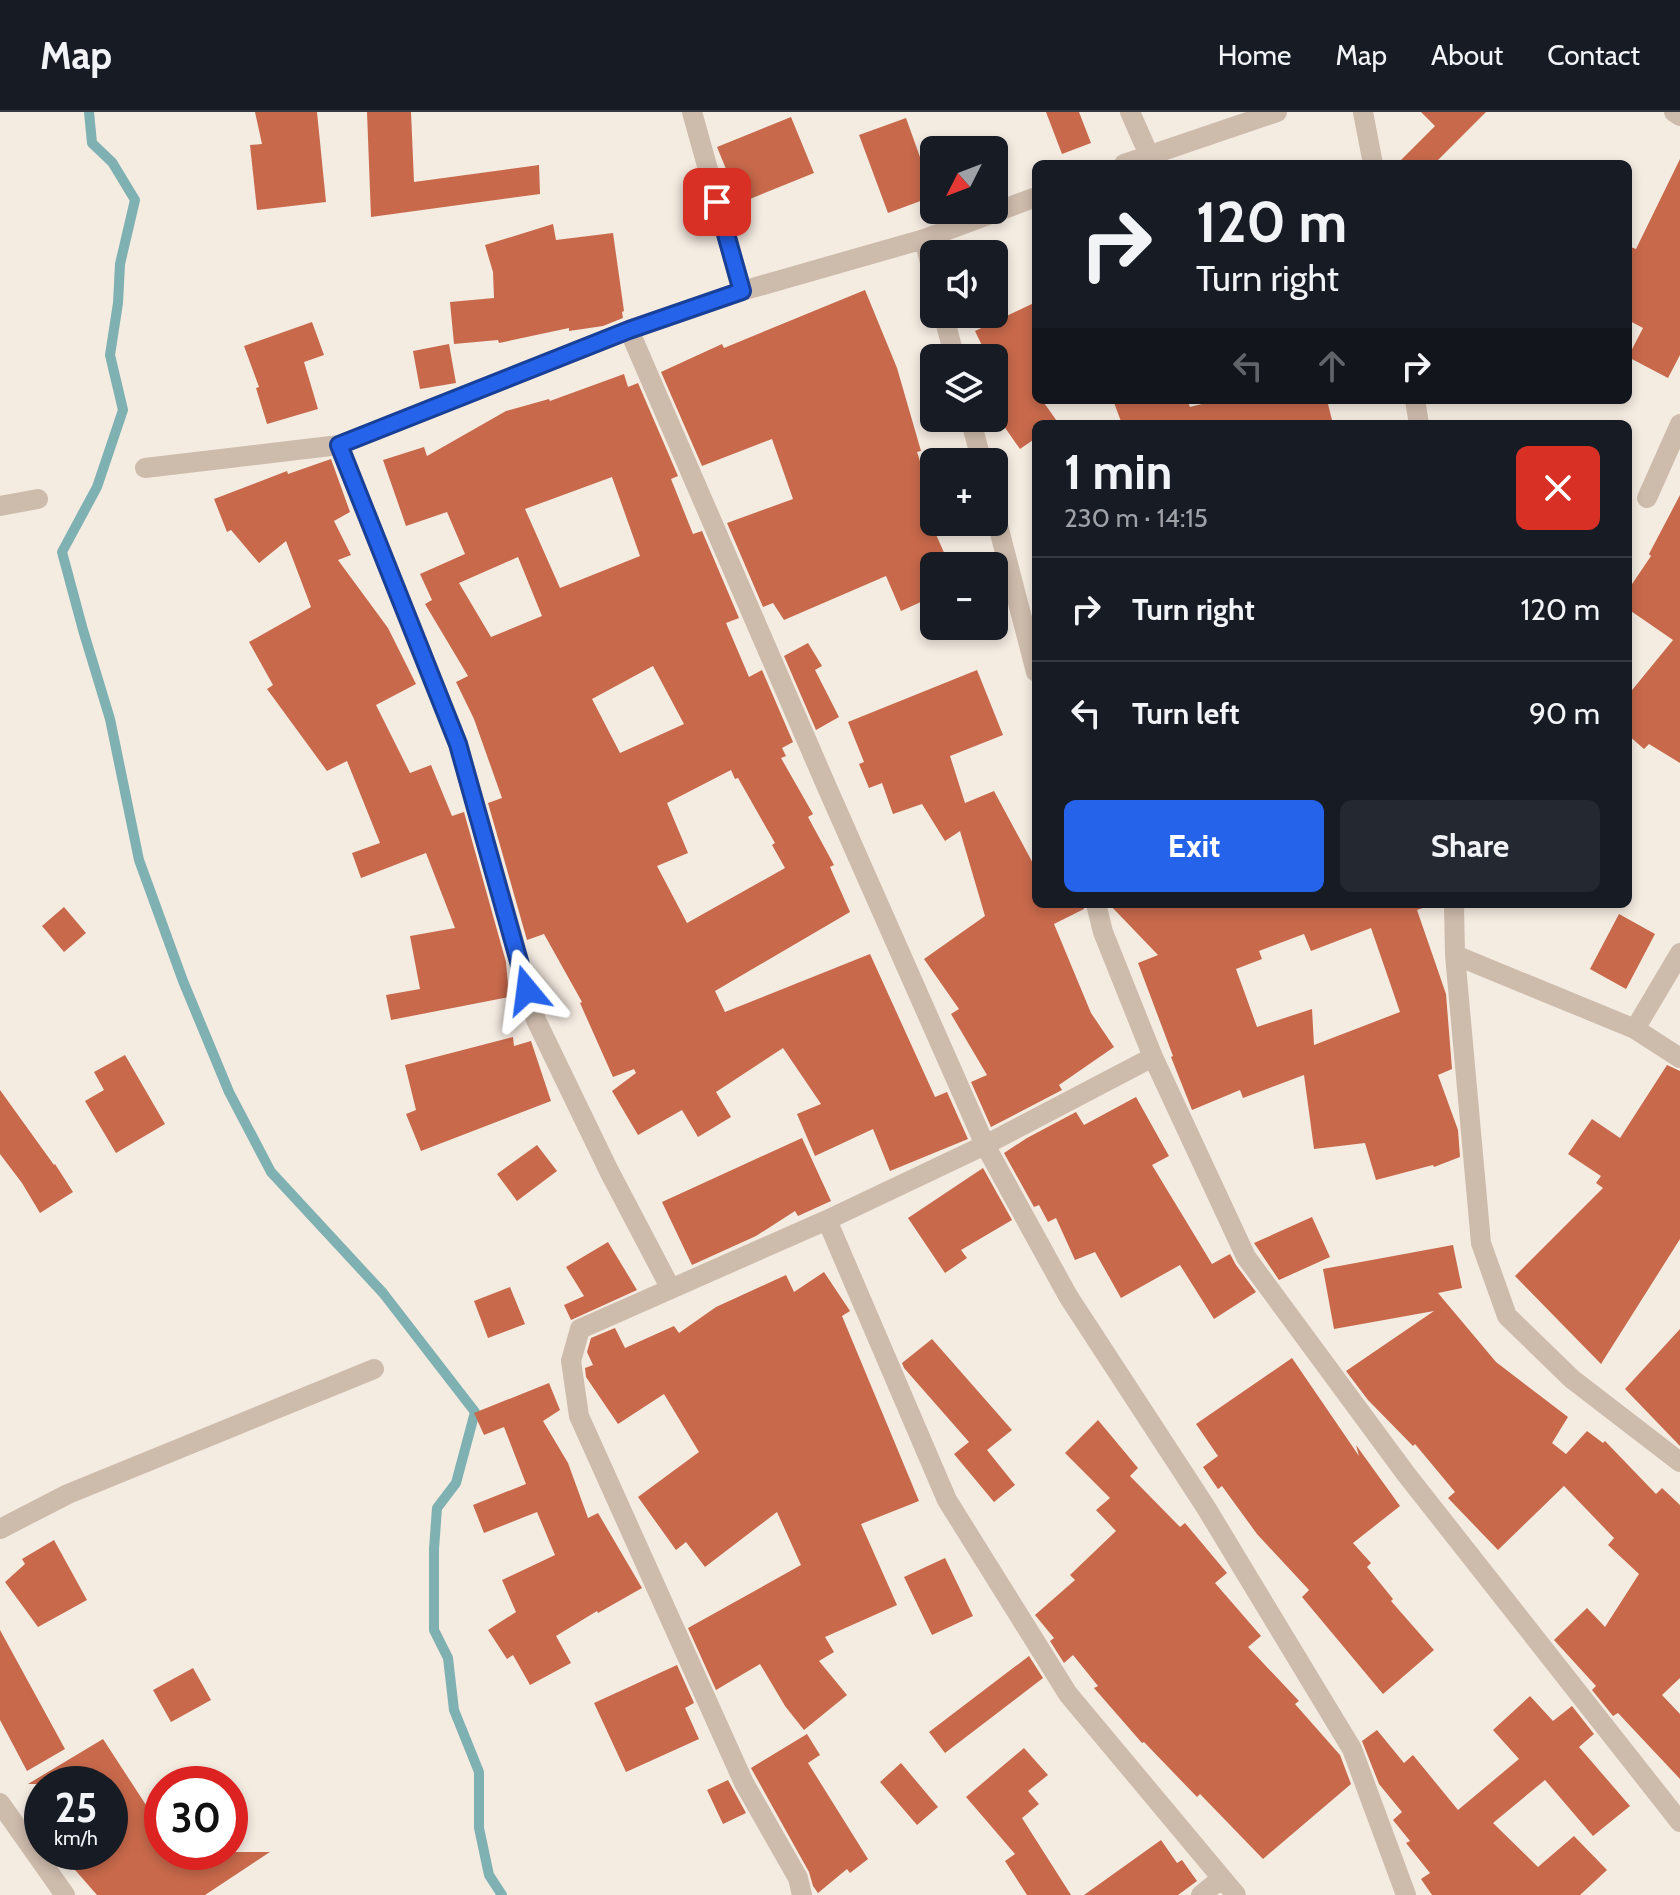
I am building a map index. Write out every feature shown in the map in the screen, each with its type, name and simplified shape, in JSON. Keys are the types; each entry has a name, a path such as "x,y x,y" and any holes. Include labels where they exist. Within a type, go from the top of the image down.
{"street":[{"path":"692,112 742,291"},
{"path":"1130,112 1149,155"},
{"path":"1135,160 1277,112"},
{"path":"1363,112 1372,160"},
{"path":"1674,112 1680,116"},
{"path":"145,468 339,445 629,330 742,291 924,239 1032,198"},
{"path":"629,330 985,1145 1068,1296 1205,1506 1352,1749 1406,1895"},
{"path":"1647,498 1680,424"},
{"path":"339,445 458,744 536,1020 609,1171 671,1289"},
{"path":"0,506 38,499"},
{"path":"1001,536 1032,657"},
{"path":"1097,908 1103,932 1153,1057 1246,1257 1406,1474 1680,1822"},
{"path":"1454,908 1455,955 1481,1243 1507,1316 1572,1379 1680,1462"},
{"path":"1635,1029 1680,953"},
{"path":"1455,955 1635,1029 1680,1058"},
{"path":"802,1895 798,1878 744,1783 579,1416 571,1361 580,1329 827,1220 985,1145 1153,1057"},
{"path":"827,1220 947,1500 1068,1694 1236,1895"},
{"path":"0,1529 68,1494 374,1369"},
{"path":"0,1803 64,1895"},
{"path":"1201,1895 1222,1878"}],"building":[{"path":"255,112 317,112 326,202 257,210 250,145 262,144"},
{"path":"367,112 411,112 414,182 539,165 540,194 371,217"},
{"path":"1046,112 1079,112 1091,143 1062,154"},
{"path":"1421,112 1486,112 1438,160 1401,160 1435,126"},
{"path":"791,117 814,173 740,203 717,147"},
{"path":"906,118 920,157 920,201 888,213 859,135"},
{"path":"1680,159 1680,355 1668,378 1632,359 1632,349 1643,328 1632,322 1632,248 1636,249"},
{"path":"553,224 556,240 613,233 623,318 603,326 569,331 569,328 499,343 498,340 454,344 450,302 494,298 493,272 485,245"},
{"path":"865,290 897,368 920,448 917,452 920,461 920,536 937,536 944,552 920,552 920,602 901,611 886,576 784,620 773,603 763,607 727,523 793,499 772,439 702,466 661,372 722,344 724,348"},
{"path":"1032,304 1032,404 1045,404 1056,420 1032,420 1032,441 1020,449 1008,432 1008,344 981,344 975,331 981,328 1008,328 1008,315"},
{"path":"312,322 324,355 304,362 318,409 267,424 256,388 259,387 244,346"},
{"path":"449,344 456,383 420,389 413,351"},
{"path":"624,374 628,387 638,383 678,476 671,479 693,534 702,531 739,618 726,623 749,677 762,670 793,742 782,748 786,756 781,758 813,814 808,817 834,865 830,867 850,912 715,991 725,1012 870,954 935,1097 947,1092 968,1139 890,1171 873,1129 815,1156 797,1114 821,1104 783,1048 716,1092 731,1117 698,1137 682,1110 638,1135 612,1091 636,1073 634,1069 613,1077 582,1002 544,934 527,940 488,803 502,798 474,719 456,682 468,676 425,604 432,600 420,574 465,554 447,512 406,526 383,460 424,447 427,456 506,411 550,401","holes":["612,477 640,556 560,588 525,509","518,557 542,616 491,637 459,583","653,666 684,724 620,753 592,699","731,770 775,843 772,845 785,868 687,923 657,866 688,853 667,803"]},
{"path":"1114,404 1189,404 1190,407 1202,404 1328,404 1332,420 1120,420"},
{"path":"331,459 350,512 334,521 351,555 338,560 388,628 416,684 376,705 410,773 431,765 452,816 464,812 506,962 509,997 391,1020 386,995 420,989 410,936 455,928 426,853 361,878 352,853 380,843 347,761 327,771 267,689 273,685 249,642 311,607 286,541 259,563 231,530 227,532 214,499 287,471 288,474"},
{"path":"1680,495 1680,763 1649,744 1644,749 1632,738 1632,690 1673,640 1632,612 1632,584 1651,556 1649,554"},
{"path":"808,643 822,666 815,670 839,717 816,730 784,656"},
{"path":"977,670 1003,735 950,756 965,803 994,791 1032,862 1032,908 1084,908 1054,924 1091,1013 1114,1047 1059,1085 1062,1090 991,1127 971,1082 987,1075 951,1014 959,1009 924,959 985,916 960,831 945,841 922,804 893,814 882,783 869,788 859,764 864,762 848,722"},
{"path":"64,907 86,933 64,952 42,926"},
{"path":"1113,908 1422,908 1417,910 1446,994 1452,1069 1438,1075 1458,1130 1460,1157 1434,1167 1376,1180 1365,1143 1314,1149 1304,1075 1243,1098 1240,1090 1192,1110 1138,963 1158,955","holes":["1371,928 1400,1012 1314,1045 1312,1009 1257,1027 1236,969 1262,959 1259,951 1304,934 1311,951"]},
{"path":"1619,914 1655,934 1626,989 1590,969"},
{"path":"513,1037 514,1046 531,1041 551,1101 421,1151 406,1114 416,1110 405,1065"},
{"path":"125,1055 165,1124 116,1153 85,1101 104,1090 94,1072"},
{"path":"1667,1065 1680,1071 1680,1239 1601,1364 1515,1276 1603,1188 1596,1183 1601,1176 1568,1154 1592,1119 1620,1138"},
{"path":"0,1090 73,1192 40,1213 0,1154"},
{"path":"1136,1097 1169,1156 1152,1165 1212,1264 1230,1254 1256,1292 1214,1319 1180,1265 1121,1298 1095,1252 1075,1260 1056,1218 1048,1222 1039,1205 1034,1207 1004,1153 1076,1112 1084,1125"},
{"path":"802,1138 831,1201 798,1216 795,1211 756,1236 692,1265 662,1202"},
{"path":"537,1145 557,1171 517,1201 497,1174"},
{"path":"983,1168 1012,1220 961,1250 967,1258 945,1273 908,1218"},
{"path":"1312,1217 1330,1257 1279,1280 1254,1243"},
{"path":"608,1242 637,1290 571,1320 564,1305 584,1296 566,1267"},
{"path":"1453,1245 1462,1288 1438,1293 1496,1362 1568,1417 1552,1443 1566,1454 1587,1431 1603,1443 1605,1441 1656,1494 1662,1488 1680,1505 1680,1678 1662,1695 1680,1714 1680,1779 1618,1713 1613,1716 1592,1690 1596,1686 1554,1640 1587,1608 1605,1627 1639,1574 1608,1545 1614,1538 1564,1486 1498,1550 1448,1498 1455,1492 1415,1444 1413,1446 1368,1400 1346,1371 1434,1311 1334,1329 1323,1269"},
{"path":"824,1272 850,1311 842,1316 919,1501 861,1524 897,1605 825,1637 834,1652 819,1661 847,1695 804,1730 785,1706 760,1664 716,1690 688,1628 801,1565 777,1512 705,1567 686,1542 676,1550 638,1497 699,1452 664,1394 618,1424 586,1377 585,1368 593,1365 587,1352 591,1338 615,1328 625,1348 674,1326 679,1333 716,1307 786,1275 794,1292"},
{"path":"510,1287 525,1324 488,1338 474,1301"},
{"path":"1680,1329 1680,1446 1625,1389"},
{"path":"932,1339 1012,1430 987,1450 1015,1485 994,1502 954,1454 969,1442 902,1363"},
{"path":"1292,1358 1359,1456 1356,1445 1400,1506 1353,1543 1371,1563 1367,1567 1393,1599 1391,1601 1434,1650 1383,1694 1302,1597 1309,1590 1257,1534 1222,1486 1218,1489 1203,1467 1218,1456 1196,1424"},
{"path":"549,1383 560,1410 543,1421 568,1463 588,1518 598,1513 642,1588 556,1636 571,1663 530,1685 513,1655 507,1659 488,1630 516,1612 502,1580 555,1555 537,1512 484,1533 473,1505 526,1484 504,1427 484,1435 474,1413"},
{"path":"1098,1420 1138,1468 1130,1476 1180,1527 1185,1523 1227,1573 1215,1583 1261,1636 1248,1647 1299,1701 1295,1704 1340,1755 1351,1784 1263,1859 1200,1794 1197,1797 1142,1743 1094,1688 1098,1686 1073,1655 1064,1663 1050,1641 1054,1638 1035,1615 1075,1580 1070,1575 1116,1531 1096,1510 1110,1498 1065,1453"},
{"path":"54,1540 87,1600 38,1627 5,1582 25,1564 22,1559"},
{"path":"945,1558 973,1616 932,1635 904,1577"},
{"path":"0,1630 65,1749 36,1766 24,1766 0,1720"},
{"path":"1029,1656 1043,1678 945,1753 929,1732"},
{"path":"677,1665 694,1703 685,1708 699,1739 626,1772 594,1703"},
{"path":"193,1668 211,1700 171,1722 153,1690"},
{"path":"1530,1696 1553,1721 1572,1706 1594,1734 1579,1747 1630,1806 1593,1836 1545,1780 1493,1823 1538,1867 1574,1836 1607,1870 1580,1895 1432,1895 1421,1879 1430,1873 1406,1843 1410,1841 1393,1820 1402,1812 1379,1784 1362,1741 1377,1730 1404,1763 1413,1755 1458,1810 1519,1759 1493,1730"},
{"path":"807,1734 820,1755 808,1763 868,1859 850,1873 847,1869 818,1893 751,1768"},
{"path":"103,1739 121,1766 58,1766"},
{"path":"1024,1748 1048,1775 1028,1791 1039,1804 1022,1818 1071,1895 1027,1895 1005,1861 1015,1854 966,1797"},
{"path":"901,1763 938,1807 917,1825 880,1782"},
{"path":"128,1777 144,1802 144,1870 243,1870 205,1895 97,1895 75,1870 128,1870"},
{"path":"728,1780 746,1813 723,1824 707,1790"},
{"path":"1161,1840 1177,1863 1182,1860 1197,1881 1178,1895 1084,1895"},
{"path":"248,1852 270,1852 248,1867"}],"waterway":[{"path":"89,112 92,143 112,162 135,200 120,264 110,355 123,410 97,487 62,552 110,719 139,860 183,981 229,1092 271,1172 383,1293 475,1412 456,1483 437,1508 434,1630 448,1658 454,1710 479,1772 479,1828 489,1875 502,1895"}],"route":[{"path":"527,990 458,744 339,445 629,330 742,291 717,202"}]}
